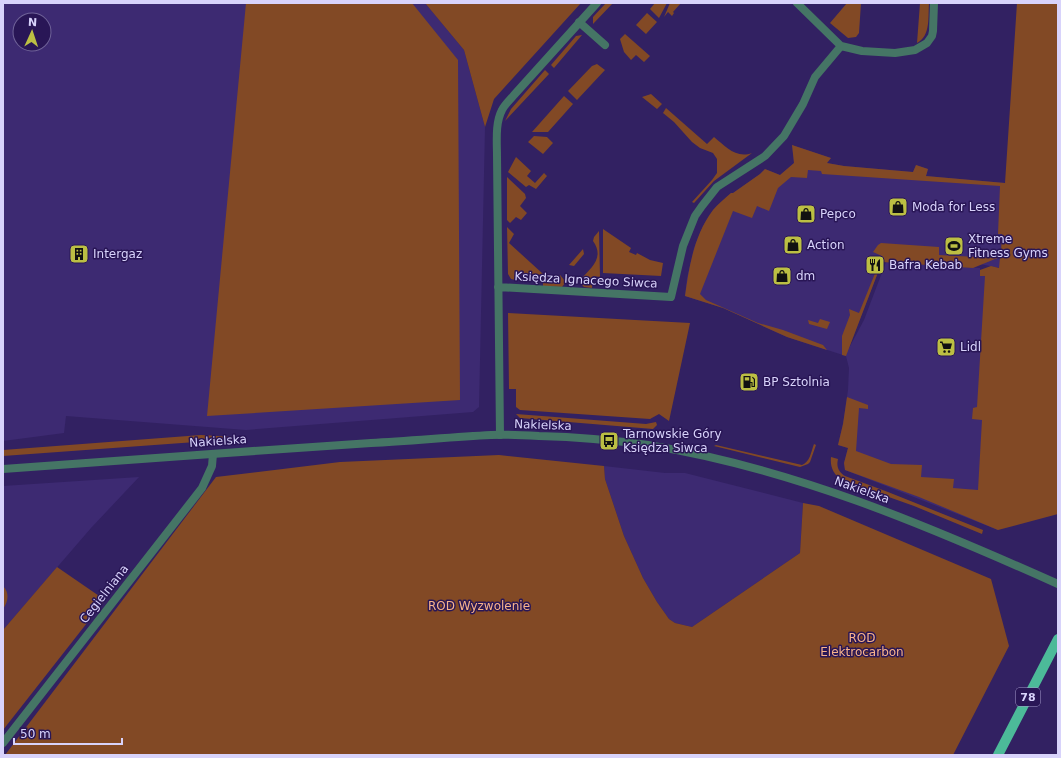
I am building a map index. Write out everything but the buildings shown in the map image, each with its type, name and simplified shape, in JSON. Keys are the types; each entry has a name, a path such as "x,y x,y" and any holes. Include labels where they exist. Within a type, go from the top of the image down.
{"main road":[{"name":"78","path":"998,755 1058,639"}],"street":[{"name":"Księdza Ignacego Siwca","path":"500,435 497,129 502,110 597,3"},
{"path":"797,3 842,46 862,51 895,53 915,50 927,43 932,36 934,3"},
{"path":"579,22 605,45"},
{"name":"Księdza Ignacego Siwca","path":"498,288 671,296 682,246 694,216 717,187 765,156 784,136 803,104 815,77 842,46"},
{"name":"Nakielska","path":"3,470 212,454 500,435 564,437 624,442 684,452 750,466 816,486 856,500 1058,584"},
{"name":"Cegielniana","path":"3,743 202,488 212,466 212,454"}],"shaded area":[{"path":"3,3 425,3 464,50 485,127 479,407 473,412 246,430 66,416 64,433 3,441"},
{"path":"792,145 831,158 827,163 844,166 913,172 916,165 928,169 926,176 1005,183 1000,268 888,246 848,350 864,320 886,262 980,268 980,276 985,276 998,530 845,470 844,463 848,448 838,445 848,390 849,368 846,356 787,337 723,308 685,296 687,278 694,248 703,226 714,209 731,193 760,174 765,169 780,175 794,163"},
{"path":"604,466 665,473 685,473 803,503 800,553 692,627 675,623 669,619 657,602 643,578 624,536 605,479"},
{"path":"139,477 91,528 3,630 3,486"}],"green space":[{"path":"246,3 412,3 458,60 460,400 207,416"},
{"path":"425,3 581,3 494,99 485,127 464,50"},
{"path":"606,3 613,3 593,24 593,17"},
{"path":"655,3 667,3 659,18 650,9"},
{"path":"670,3 681,3 673,12 674,13 672,16 668,12 664,17"},
{"path":"847,3 861,3 859,33 856,37 848,38 830,23"},
{"path":"920,3 929,3 928,25 925,36 917,43"},
{"path":"1017,3 1058,3 1058,514 998,530 919,497 845,470 844,463 848,448 838,445 847,397 868,405 868,409 859,408 856,451 891,464 922,465 921,477 954,479 953,488 978,490 982,420 972,419 973,408 977,407 985,276 980,276 980,270 991,266 999,268 1000,257 973,268 882,262 846,356 842,355 842,336 850,315 849,309 859,313 882,256 873,252 881,243 939,247 939,255 996,258 996,250 1001,251 1002,234 998,234 1000,186 822,174 821,171 808,170 807,178 791,177 778,188 769,211 757,206 752,218 733,211 700,294 706,300 758,323 783,330 823,345 827,350 787,337 723,308 685,296 693,252 701,230 713,210 731,193 760,174 765,169 780,175 794,163 792,145 831,158 827,163 844,166 913,172 916,165 928,169 926,176 1005,183"},
{"path":"647,13 657,22 646,34 636,25"},
{"path":"625,34 650,56 644,62 636,55 631,60 624,52 620,39"},
{"path":"582,35 554,68 551,65 576,36"},
{"path":"597,64 605,70 577,100 568,91 592,66"},
{"path":"545,70 549,74 505,121 511,109"},
{"path":"651,94 662,104 657,109 642,97"},
{"path":"564,96 573,104 548,132 532,132"},
{"path":"666,108 707,144 714,137 731,151 741,154 752,153 714,181 694,203 692,202 717,173 717,159 713,153 700,148 692,142 674,122 663,113"},
{"path":"534,136 547,137 553,143 543,154 528,142"},
{"path":"516,157 531,171 527,176 535,183 544,173 547,176 536,189 529,185 526,187 508,172"},
{"path":"507,177 525,194 526,198 520,206 527,213 521,220 516,217 510,223 507,220"},
{"path":"507,227 514,234 509,243 553,283 560,275 565,281 562,287 543,286 543,275 516,273 515,280 511,279 508,274"},
{"path":"603,229 631,248 629,252 636,255 637,253 650,260 663,263 661,276 603,273"},
{"path":"599,231 600,277 593,276 592,288 584,287 580,283 580,280 592,267 597,258 598,253 593,241 594,237"},
{"path":"583,249 584,254 574,266 569,265"},
{"path":"508,313 690,323 669,421 659,414 650,419 520,410 516,407 516,389 509,389"},
{"path":"820,319 830,322 827,329 809,324 808,320 818,323"},
{"path":"516,414 646,424 656,422 657,425 653,429 520,418"},
{"path":"201,435 235,437 237,439 3,456 3,450"},
{"path":"814,444 816,445 810,462 800,467 714,446 716,445 802,465 809,459"},
{"name":"ROD Wyzwolenie","path":"499,455 604,466 605,479 624,536 643,578 657,602 669,619 675,623 692,627 800,553 803,503 819,506 991,579 1009,646 953,755 5,755 216,477 340,462"},
{"path":"831,457 838,459 838,469 845,476 983,530 982,534 914,506 841,480 833,470"},
{"path":"57,567 105,600 3,730 3,630"},
{"path":"3,586 7,592 8,598 3,609"}],"place":[{"name":"Moda for Less","path":"898,207"},
{"name":"Pepco","path":"806,214"},
{"name":"Action","path":"793,245"},
{"name":"Xtreme Fitness Gyms","path":"954,246"},
{"name":"Intergaz","path":"79,254"},
{"name":"Bafra Kebab","path":"875,265"},
{"name":"dm","path":"782,276"},
{"name":"Lidl","path":"946,347"},
{"name":"BP Sztolnia","path":"749,382"},
{"name":"Tarnowskie Góry Księdza Siwca","path":"609,441"}],"park label":[{"name":"ROD Elektrocarbon","path":"862,645"}]}
